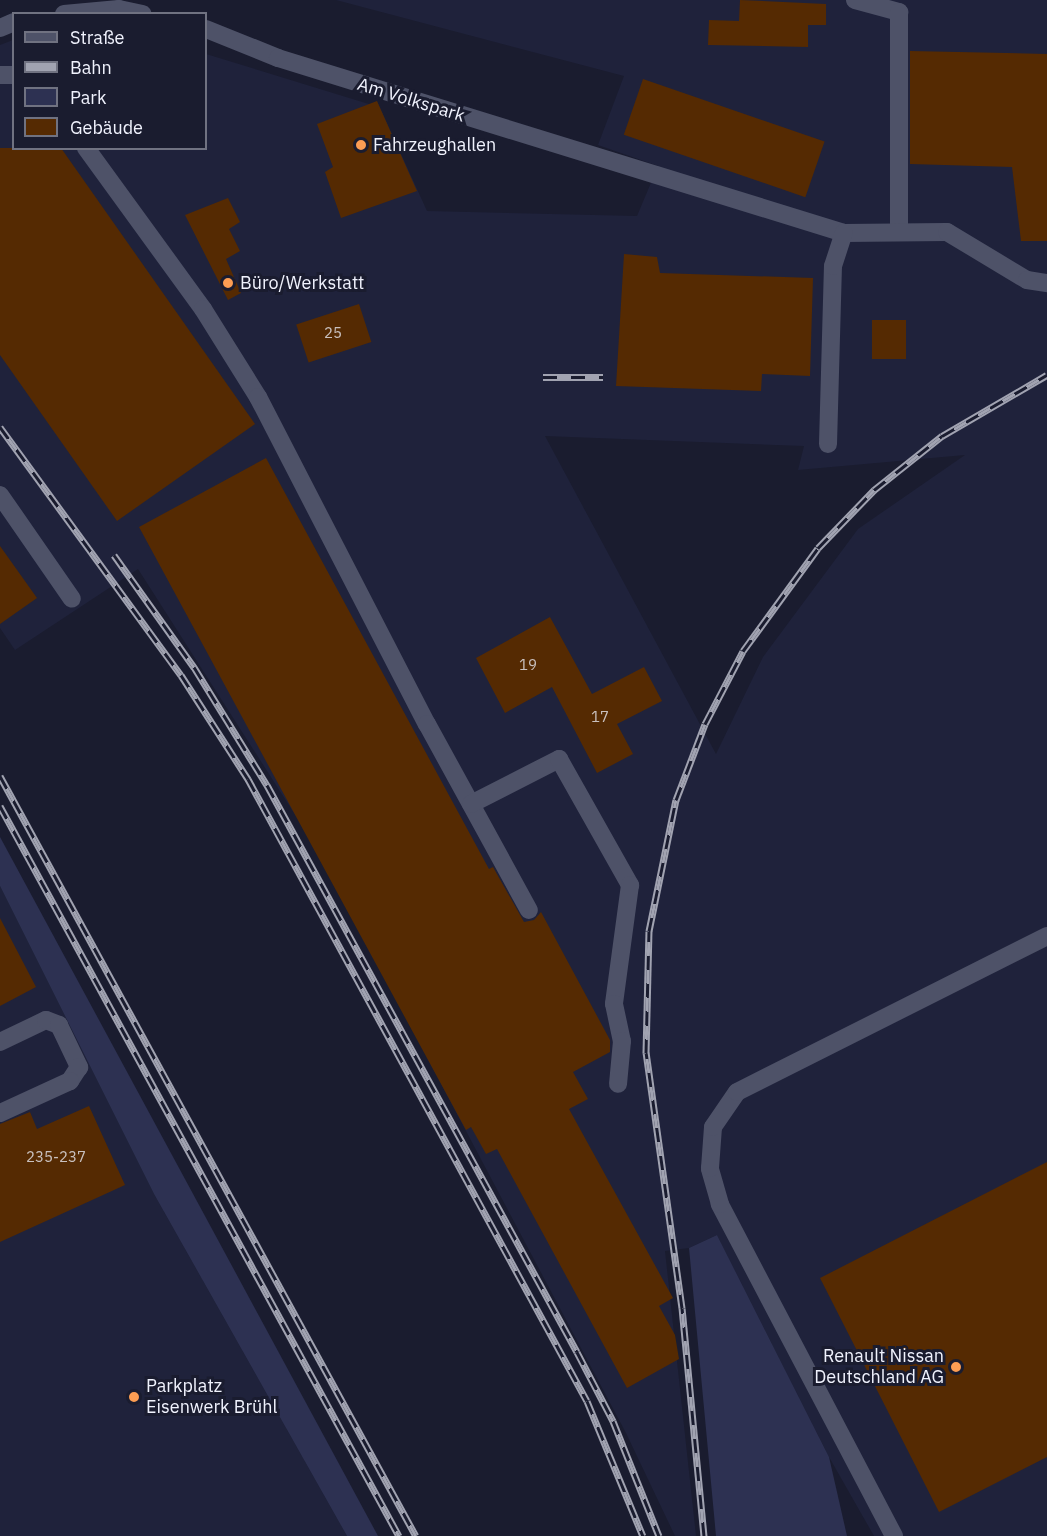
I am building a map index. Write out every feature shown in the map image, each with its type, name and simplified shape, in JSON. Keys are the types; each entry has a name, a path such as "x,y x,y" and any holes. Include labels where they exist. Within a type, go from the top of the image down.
{"lane":[{"path":"855,0 899,12 899,231"},
{"path":"86,12 118,9 132,12"},
{"name":"Am Volkspark","path":"207,29 278,58 439,116 653,175 844,233 947,232 1027,280 1047,283"},
{"path":"87,150 203,309 258,397 529,910"},
{"path":"828,444 833,266 844,233"},
{"path":"0,495 72,599"},
{"path":"471,804 559,759 630,885 615,1004 622,1041 618,1084"},
{"path":"894,1536 720,1204 710,1168 713,1127 736,1092 1047,936"},
{"path":"0,1042 46,1020 59,1025 79,1066 70,1081 0,1113"}],"shaded area":[{"path":"336,0 1047,0 1047,1536 874,1536 829,1457 717,1235 689,1248 665,1251 696,1536 675,1536 626,1433 315,846 138,569 15,650 0,628 0,45 12,40 12,150 207,150 207,54 372,105 377,101 427,211 637,216 658,166 598,145 624,76","holes":["545,436 804,446 798,470 965,455 858,529 763,657 716,754"]},
{"name":"Parkplatz Eisenwerk Brühl","path":"0,886 154,1194 347,1536 0,1536"}],"green space":[{"path":"0,837 378,1536 347,1536 154,1194 0,886"},
{"path":"717,1235 829,1457 847,1536 716,1536 689,1248"}],"building":[{"path":"740,0 826,4 826,25 808,25 808,47 708,45 709,20 739,21"},
{"path":"910,51 1047,54 1047,241 1021,241 1012,167 910,164"},
{"path":"643,79 825,142 805,197 624,135"},
{"name":"Fahrzeughallen","path":"377,101 417,191 341,218 325,172 333,167 317,124"},
{"path":"0,148 62,150 255,424 117,521 0,355"},
{"name":"Büro/Werkstatt","path":"228,198 240,222 229,229 240,251 226,259 241,293 228,300 185,215"},
{"path":"624,254 657,257 660,273 813,278 810,376 762,374 761,391 616,386"},
{"path":"359,304 371,342 309,362 296,324"},
{"path":"872,320 906,320 906,359 872,359"},
{"path":"266,458 489,869 493,867 524,922 534,920 541,912 610,1040 610,1052 573,1072 588,1099 569,1109 673,1298 659,1306 675,1335 679,1359 627,1388 497,1149 486,1154 471,1127 466,1130 139,527"},
{"path":"0,546 37,598 0,624"},
{"path":"550,617 592,694 644,667 662,701 617,724 633,754 597,773 552,687 505,713 476,658"},
{"path":"0,918 36,987 0,1006"},
{"path":"89,1106 125,1185 0,1242 0,1124 30,1112 37,1129"},
{"name":"Renault Nissan Deutschland AG","path":"1047,1162 1047,1457 939,1512 820,1278"}],"railway":[{"path":"704,1536 682,1308 646,1053 649,931 676,800 705,724 743,651 818,548 874,490 942,436 1047,375"},
{"path":"543,377 603,377"},
{"path":"0,427 181,675 248,779 587,1401 643,1536"},
{"path":"114,555 194,667 267,785 577,1352 613,1421 659,1536"},
{"path":"0,776 416,1536"},
{"path":"0,806 399,1536"}],"place":[{"name":"Fahrzeughallen","path":"361,145"},
{"name":"Büro/Werkstatt","path":"228,283"},
{"name":"Renault Nissan Deutschland AG","path":"956,1367"},
{"name":"Parkplatz Eisenwerk Brühl","path":"134,1397"}]}
